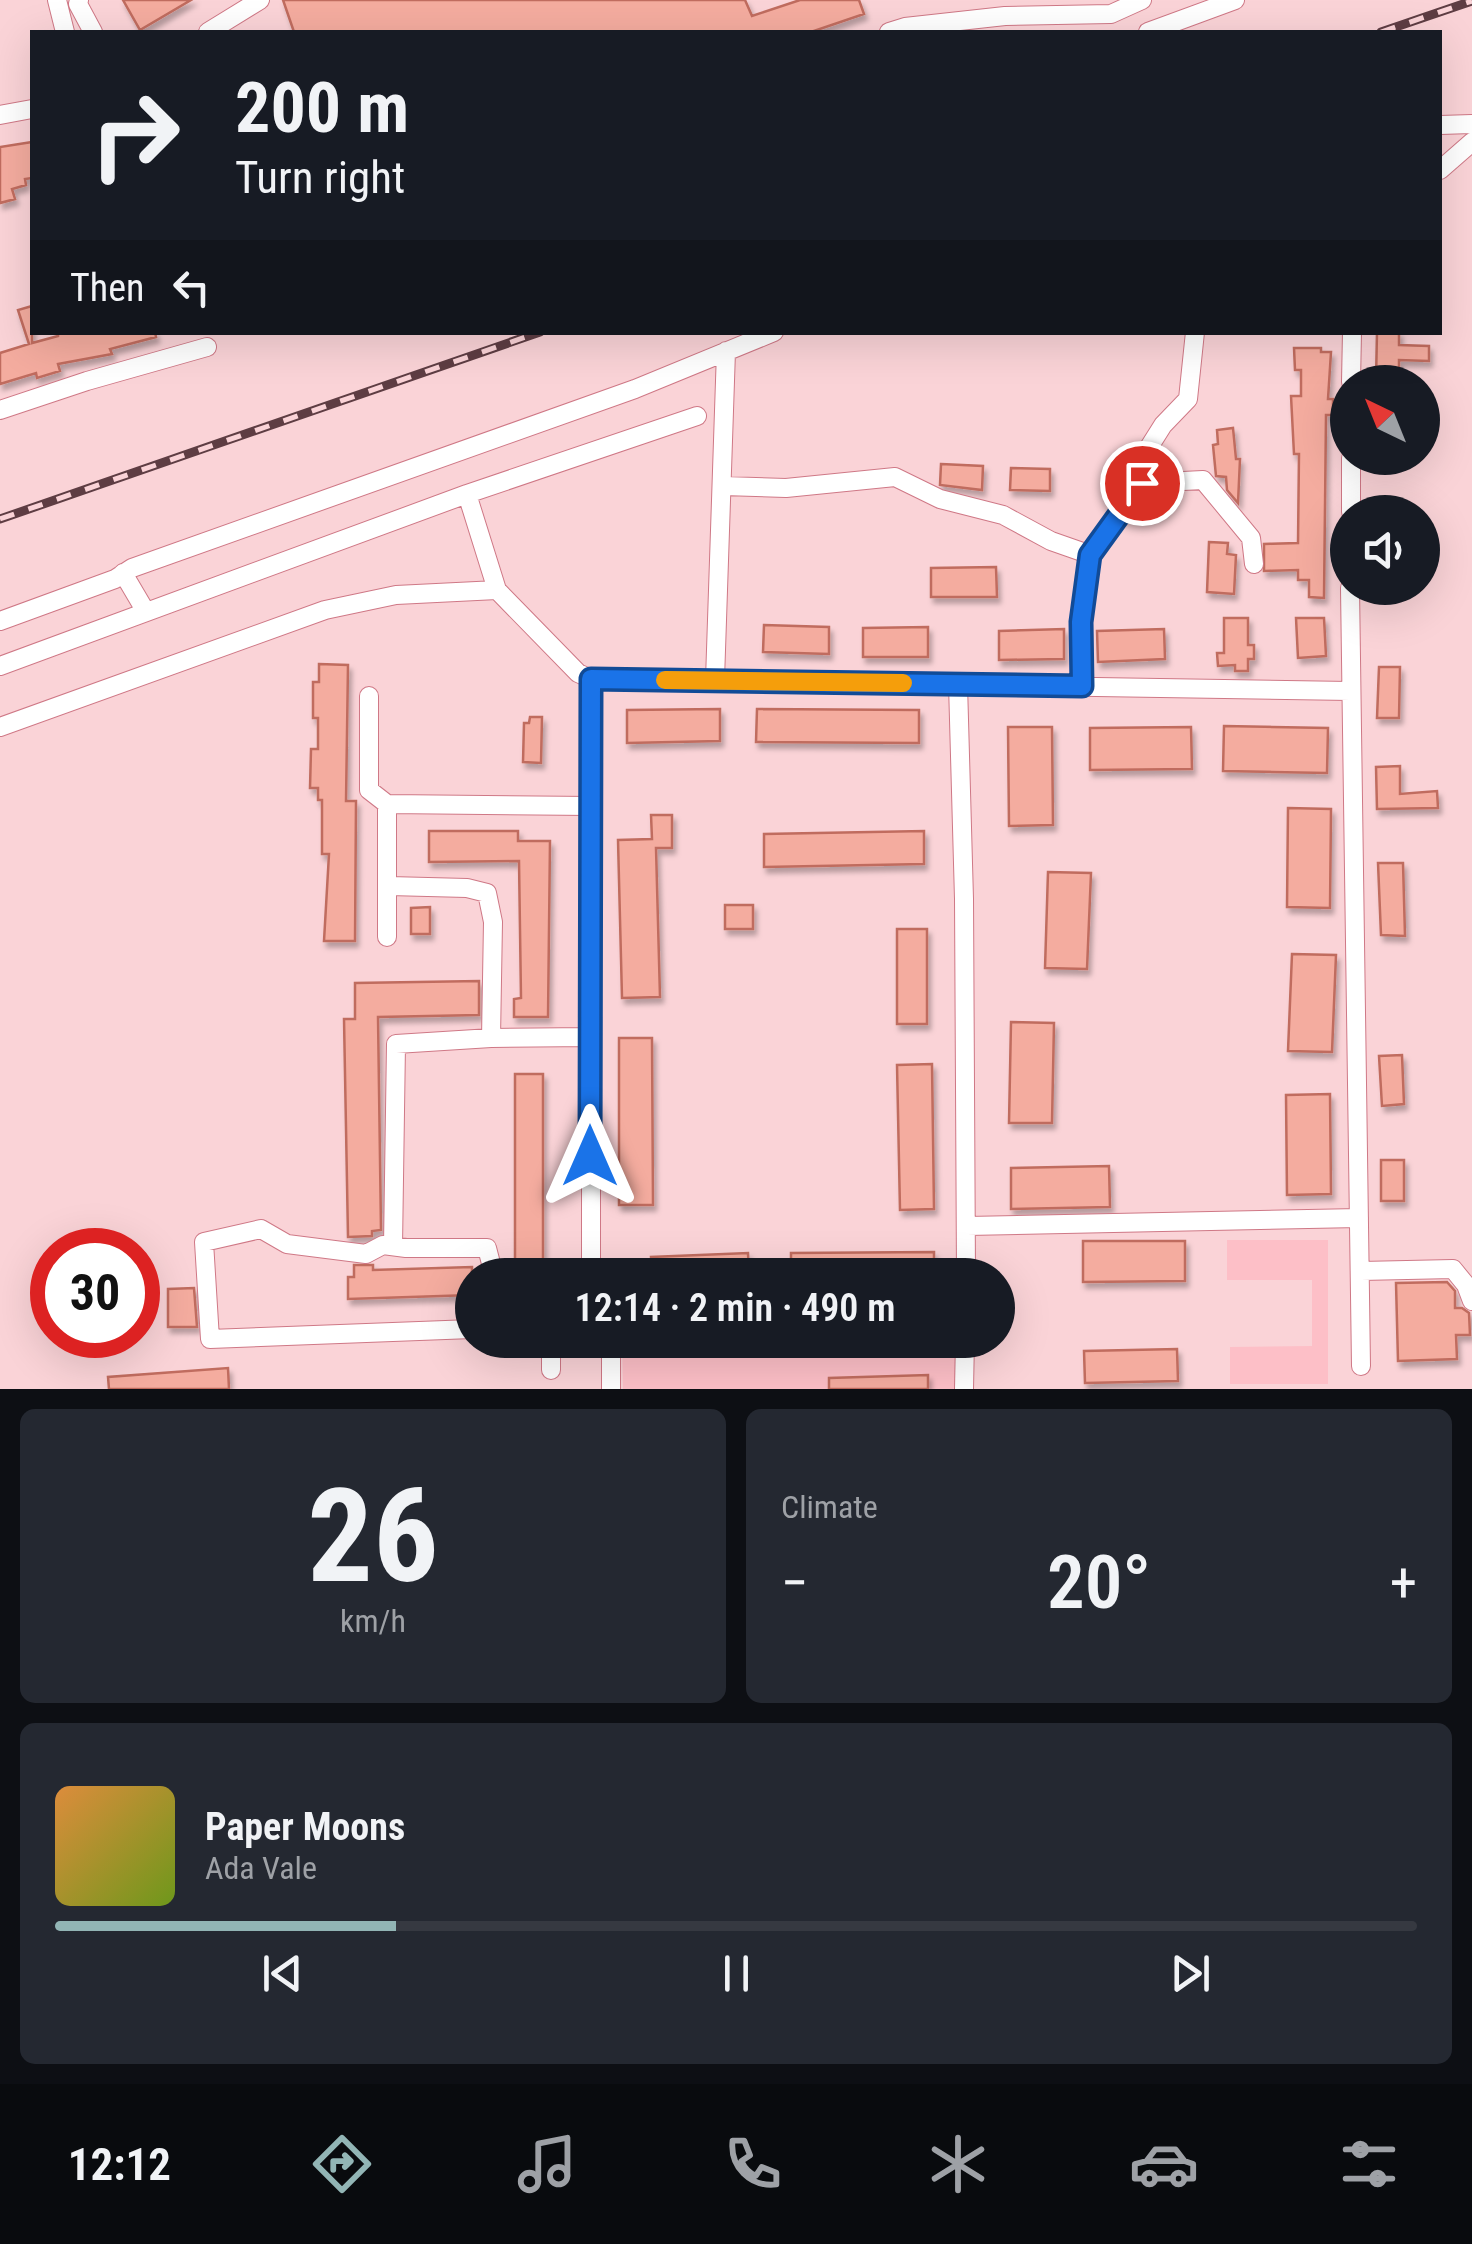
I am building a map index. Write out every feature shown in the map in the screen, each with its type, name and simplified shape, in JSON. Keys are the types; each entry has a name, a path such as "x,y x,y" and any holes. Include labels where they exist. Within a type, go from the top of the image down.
{"street":[{"path":"57,0 64,30"},
{"path":"79,0 92,30"},
{"path":"211,30 260,0"},
{"path":"895,30 1005,16 1111,14 1142,0"},
{"path":"1153,30 1235,0"},
{"path":"0,115 30,109"},
{"path":"1442,125 1472,124"},
{"path":"1442,168 1472,142"},
{"path":"0,621 335,493 635,388 766,335"},
{"path":"1082,686 1081,622 1090,555 1142,483 1146,452 1163,425 1188,399 1196,335"},
{"path":"1351,365 1352,335"},
{"path":"0,410 207,347"},
{"path":"715,680 726,350"},
{"path":"0,666 467,494 697,416"},
{"path":"723,486 786,488 894,477 940,499 1003,515 1051,541 1090,555"},
{"path":"1142,483 1204,480 1251,538 1254,564"},
{"path":"467,494 498,590 578,673 591,679 1350,691"},
{"path":"123,574 146,612"},
{"path":"0,727 324,610 396,595 498,590"},
{"path":"1350,605 1360,1366"},
{"path":"591,679 591,1258"},
{"path":"958,684 967,1258"},
{"path":"369,696 369,790 387,804 591,806"},
{"path":"387,804 387,938"},
{"path":"389,886 467,888 487,893 494,922 491,1038"},
{"path":"393,1246 396,1044 590,1037"},
{"path":"968,1226 1359,1218"},
{"path":"455,1330 210,1339 204,1242 262,1229 287,1244 310,1248 366,1254 383,1245 487,1248 490,1258"},
{"path":"1361,1272 1453,1269 1466,1285 1472,1301"},
{"path":"551,1358 551,1370"},
{"path":"611,1358 612,1389"},
{"path":"964,1389 965,1358"}],"shaded area":[{"path":"1227,1240 1328,1240 1328,1384 1230,1384 1230,1347 1312,1346 1312,1280 1227,1280"},
{"path":"622,1358 958,1358 959,1389 623,1389"}],"building":[{"path":"123,0 191,0 140,30"},
{"path":"283,0 745,0 752,16 800,0 859,0 864,14 817,30 293,30"},
{"path":"30,142 30,178 25,179 26,185 12,189 15,199 0,203 0,147"},
{"path":"30,307 32,343 58,335 156,337 110,349 112,354 58,364 60,371 37,378 36,373 0,384 0,353 29,344 18,310"},
{"path":"1377,335 1399,335 1399,345 1429,346 1429,361 1399,360 1399,365 1376,365"},
{"path":"1294,348 1331,352 1330,415 1326,415 1324,598 1309,597 1309,580 1298,580 1298,570 1264,571 1264,544 1298,543 1299,454 1294,454 1291,396 1301,396 1301,370 1295,370"},
{"path":"1233,428 1236,459 1240,459 1238,503 1227,490 1226,477 1216,476 1213,445 1218,444 1217,430"},
{"path":"941,464 983,466 982,490 940,485"},
{"path":"1011,468 1050,469 1050,491 1010,490"},
{"path":"1209,542 1228,543 1227,554 1236,555 1234,594 1207,592"},
{"path":"996,567 997,597 931,597 931,568"},
{"path":"1224,618 1248,618 1248,645 1254,645 1254,659 1248,659 1248,671 1235,671 1235,665 1218,666 1217,653 1224,653"},
{"path":"1296,618 1324,618 1326,656 1298,658"},
{"path":"764,625 829,627 829,654 763,652"},
{"path":"928,627 928,657 863,657 863,628"},
{"path":"1064,629 1064,659 999,660 999,631"},
{"path":"1164,629 1165,659 1098,662 1097,631"},
{"path":"319,664 348,665 346,801 356,801 355,941 324,941 329,854 322,854 322,800 318,800 318,788 310,788 311,749 318,749 313,682 319,682"},
{"path":"1379,667 1400,667 1399,718 1377,718"},
{"path":"720,709 720,741 627,743 627,710"},
{"path":"757,709 919,710 919,743 756,742"},
{"path":"530,717 542,717 541,763 523,762 524,723 529,723"},
{"path":"1224,726 1328,728 1327,773 1223,771"},
{"path":"1008,727 1052,727 1053,825 1009,826"},
{"path":"1191,727 1192,769 1090,770 1090,728"},
{"path":"1400,766 1400,794 1437,791 1438,808 1377,809 1376,767"},
{"path":"1288,808 1331,809 1330,908 1287,907"},
{"path":"651,815 672,815 672,848 656,848 660,997 622,998 618,840 652,839"},
{"path":"429,831 518,831 518,841 550,841 548,1017 514,1017 514,999 521,998 519,861 429,862"},
{"path":"924,831 924,864 764,867 764,834"},
{"path":"1378,863 1403,863 1405,936 1381,935"},
{"path":"1048,872 1091,873 1087,969 1045,968"},
{"path":"725,905 753,905 753,929 725,929"},
{"path":"430,907 430,934 411,934 411,908"},
{"path":"897,929 927,929 927,1024 897,1024"},
{"path":"1292,954 1336,955 1332,1052 1288,1051"},
{"path":"479,981 479,1015 378,1017 381,1230 372,1231 372,1236 348,1237 344,1019 355,1019 355,983"},
{"path":"1011,1022 1054,1023 1052,1123 1009,1123"},
{"path":"619,1038 652,1038 653,1205 619,1205"},
{"path":"1402,1055 1404,1104 1382,1106 1379,1056"},
{"path":"932,1064 934,1209 900,1210 897,1065"},
{"path":"515,1074 543,1074 543,1258 515,1258"},
{"path":"1330,1094 1331,1194 1287,1195 1286,1095"},
{"path":"1381,1160 1404,1160 1404,1201 1381,1201"},
{"path":"1109,1166 1110,1207 1011,1209 1011,1168"},
{"path":"1083,1241 1185,1241 1185,1281 1083,1282"},
{"path":"934,1252 934,1258 791,1258 791,1253"},
{"path":"748,1253 748,1258 651,1258"},
{"path":"354,1265 373,1265 373,1270 455,1268 455,1296 348,1299 348,1277 354,1277"},
{"path":"1447,1282 1455,1291 1455,1308 1469,1313 1470,1335 1456,1335 1457,1359 1398,1361 1396,1283"},
{"path":"194,1288 197,1327 168,1327 168,1289"},
{"path":"1177,1349 1178,1381 1085,1383 1084,1351"},
{"path":"228,1368 229,1389 109,1389 108,1377"},
{"path":"928,1375 928,1389 829,1389 829,1378"}],"railway":[{"path":"1387,30 1472,1"},
{"path":"0,519 531,335"}],"slow traffic":[{"path":"665,680 903,683"}],"route":[{"path":"590,1156 591,679 1082,686 1081,622 1090,555 1142,483"}]}
